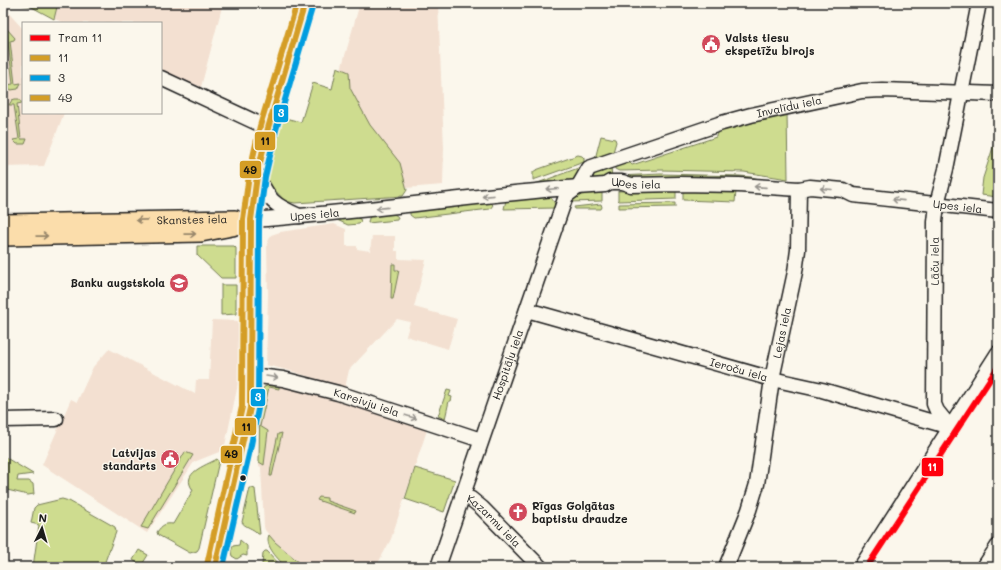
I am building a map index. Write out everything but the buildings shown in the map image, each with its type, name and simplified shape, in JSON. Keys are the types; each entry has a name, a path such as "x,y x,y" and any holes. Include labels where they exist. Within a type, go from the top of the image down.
{"main road":[{"path":"215,567 222,530 246,434 250,408 251,220 257,176 268,128 306,3"},
{"name":"Skanstes iela","path":"3,223 225,219 251,220"},
{"name":"Skanstes iela","path":"3,236 201,234 232,227 251,220"}],"street":[{"name":"Lāču iela","path":"950,428 937,411 934,404 935,222 937,204 946,169 979,3"},
{"path":"162,78 268,128"},
{"name":"Invalīdu iela","path":"589,168 722,123 862,91 882,90 998,94"},
{"name":"Hospitāļu iela","path":"438,567 566,196 578,187 589,168"},
{"path":"257,176 268,198 281,208 299,216"},
{"name":"Upes iela","path":"251,220 605,185 610,182 622,182 631,185 739,185 799,189 810,187 843,190 853,195 998,211"},
{"name":"Lejas iela","path":"726,567 754,496 762,455 772,379 795,272 798,250 799,189"},
{"name":"Ieroču iela","path":"527,310 772,379 822,390 950,428"},
{"path":"861,567 998,353"},
{"name":"Kareivju iela","path":"250,375 283,379 338,393 481,440"},
{"path":"3,420 56,419"},
{"name":"Kazarmu iela","path":"462,496 471,499 482,508 540,567"},
{"path":"984,567 998,546"}],"shaded area":[{"path":"58,3 223,3 201,87 162,71 162,22 62,22 54,19"},
{"path":"360,3 438,3 444,148 443,185 318,195 334,94"},
{"path":"3,7 22,28 22,114 64,114 44,166 3,167"},
{"path":"334,224 346,229 346,246 357,246 357,249 370,251 372,236 395,236 395,251 398,251 398,259 426,260 414,307 457,319 448,349 406,336 410,322 397,319 349,370 345,388 291,371 266,365 268,296 267,244 271,235 280,232"},
{"path":"212,320 240,321 238,384 224,450 194,462 147,533 42,465 71,399 77,402 93,367 109,349 195,394 196,380 209,380"},
{"path":"273,384 331,398 427,430 391,539 376,567 305,567 275,542 265,530 261,467 259,466 259,426 261,391 267,385"}],"green space":[{"path":"13,3 58,3 54,19 30,6"},
{"path":"3,29 7,29 15,38 14,40 10,41 15,84 21,83 18,89 11,90 7,85 13,84 7,34 3,35"},
{"path":"337,67 349,72 350,88 370,125 400,163 407,190 403,196 295,203 285,201 271,186 266,176 281,117 301,122 313,83 332,89"},
{"path":"19,99 22,103 17,104 21,139 27,139 25,144 17,144 13,140 19,139 14,105 9,105 12,100"},
{"path":"787,112 788,179 744,172 662,170 619,171 615,169 615,164 627,160 632,165 716,137 717,129"},
{"path":"998,132 998,197 981,195 983,178"},
{"path":"601,136 615,139 616,142 613,152 595,159"},
{"path":"578,155 584,158 584,162 533,180 533,172 536,170"},
{"path":"611,166 612,179 595,180 593,178 592,173"},
{"path":"581,167 578,176 571,182 535,184"},
{"path":"661,174 740,176 763,180 616,179 618,176"},
{"path":"676,189 676,199 618,200 618,191"},
{"path":"683,190 736,191 735,202 683,200"},
{"path":"577,193 602,193 602,201 570,202"},
{"path":"548,196 555,204 555,208 504,209 506,200"},
{"path":"489,201 493,205 490,209 414,218 410,215 412,210"},
{"path":"675,203 675,207 619,208 619,204"},
{"path":"601,204 601,209 575,209 574,207"},
{"path":"393,213 398,217 397,220 368,223 371,216"},
{"path":"360,219 361,222 359,224 348,225 337,220"},
{"path":"197,246 234,246 236,248 236,278 221,278 197,255"},
{"path":"392,264 395,264 395,270 399,270 393,299 391,299"},
{"path":"221,285 236,285 236,314 221,315"},
{"path":"273,384 279,386 279,389 269,387 260,426 268,431 264,465 259,462 260,394 264,387"},
{"path":"447,390 451,391 449,396 452,397 451,401 449,401 445,419 438,416"},
{"path":"282,433 272,476 270,476 278,434"},
{"path":"185,452 193,455 148,529 141,527"},
{"path":"3,456 33,474 18,476 17,481 29,481 33,484 34,494 28,495 3,489"},
{"path":"217,459 219,461 199,548 197,551 190,553 158,535 157,532 164,525 173,524 193,490 190,484 192,475 201,467"},
{"path":"415,468 455,480 444,512 405,499"},
{"path":"250,488 255,489 260,534 242,522"},
{"path":"319,497 327,498 327,501 356,511 355,513 317,500"},
{"path":"62,499 69,501 115,527 116,532 103,567 33,567 39,525 31,523 34,508 37,505"},
{"path":"269,535 301,564 304,562 306,567 286,567 276,557 270,548 268,539"},
{"path":"240,540 247,546 247,556 243,555 237,559 232,556 231,552 233,546 239,545"},
{"path":"139,550 148,555 140,565 133,560"},
{"path":"267,551 282,567 267,567 262,565 263,553"}],"tram line":[{"name":"11","path":"867,567 998,367"}],"transit line":[{"name":"49","path":"207,565 242,407 243,220 249,175 260,126 297,3"},
{"name":"11","path":"215,567 250,408 251,220 257,176 268,128 305,3"},
{"name":"3","path":"223,567 258,409 259,221 265,177 276,130 313,5"}],"place":[{"name":"Valsts tiesu ekspetīžu birojs","path":"711,44"},
{"name":"Banku augstskola","path":"179,283"},
{"name":"Latvijas standarts","path":"170,459"},
{"name":"Rīgas Golgātas baptistu draudze","path":"518,512"}]}
